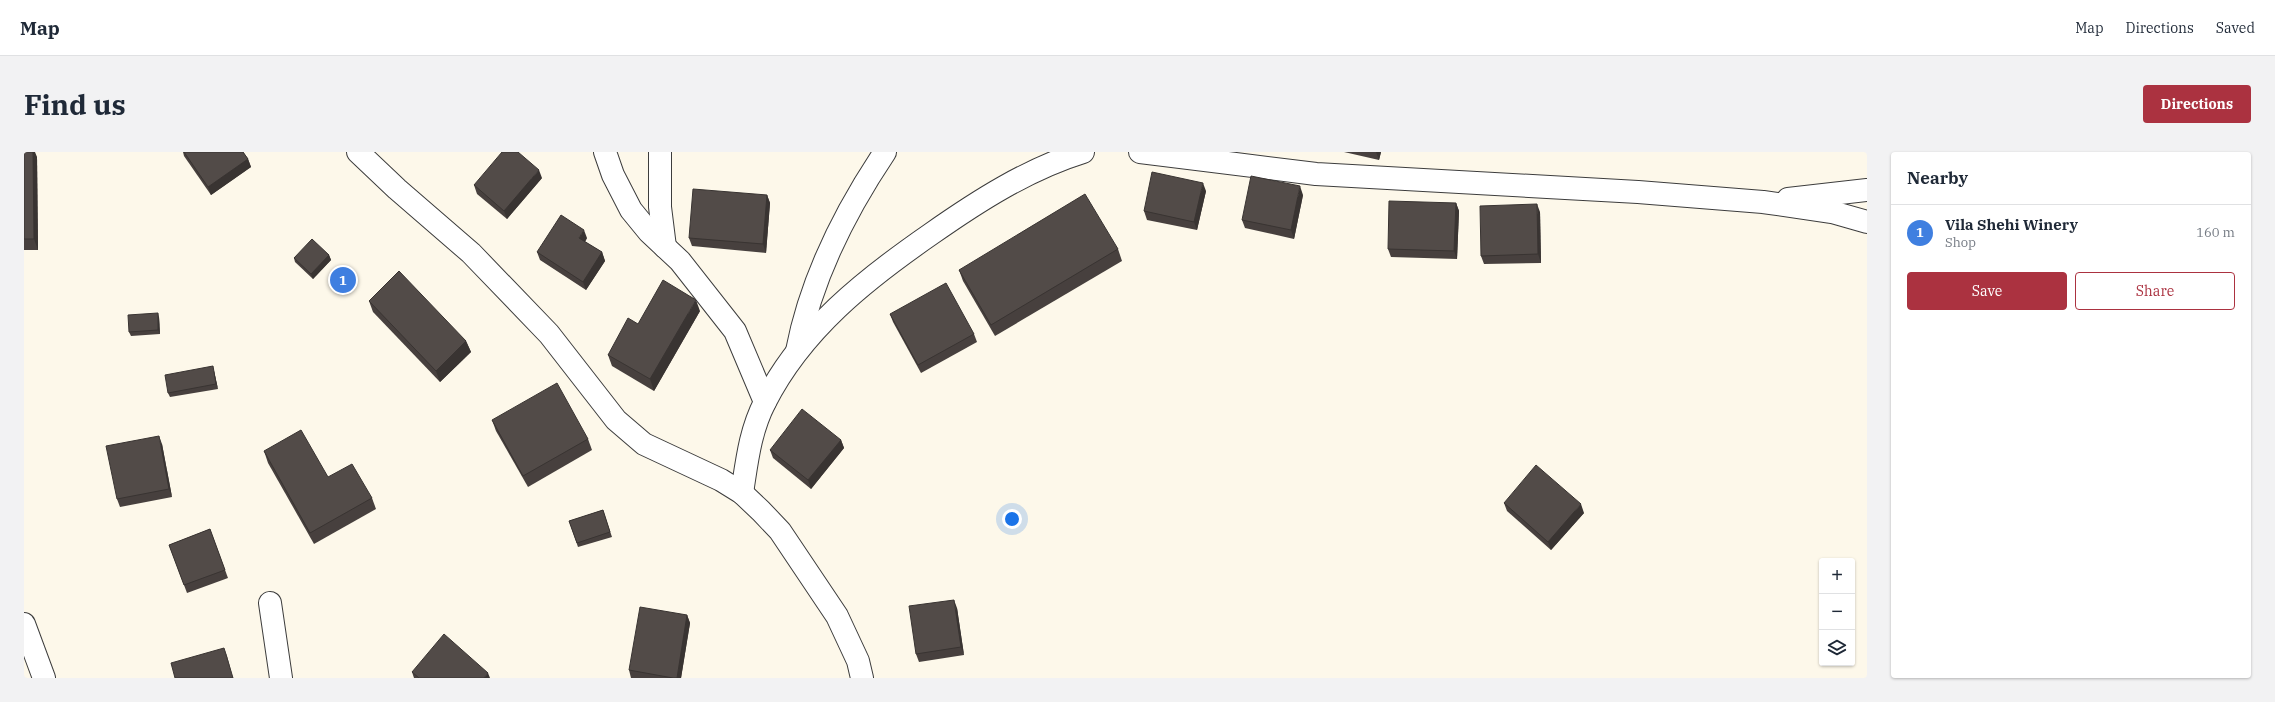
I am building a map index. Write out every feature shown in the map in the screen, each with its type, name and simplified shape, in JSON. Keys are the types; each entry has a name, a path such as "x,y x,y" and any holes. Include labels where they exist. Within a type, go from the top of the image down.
{"street":[{"path":"358,152 397,189 477,259 548,334 616,420 644,444 721,480 742,493 780,531 840,622 858,661 862,678"},
{"path":"605,152 613,175 631,210 649,232 680,261 735,331 765,402"},
{"path":"660,152 660,206 665,246"},
{"path":"796,354 804,314 816,279 836,234 885,152"},
{"path":"742,493 752,431 765,402 796,354 823,321 883,267 957,215 1015,180 1055,160 1083,152"},
{"path":"1140,152 1316,174 1638,192 1763,202 1832,212 1867,222"},
{"path":"1763,202 1867,190"},
{"path":"270,603 281,678"},
{"path":"24,624 44,678"}],"building":[{"path":"24,152 33,152 34,239 24,239"},
{"path":"184,152 243,152 248,159 208,187"},
{"path":"502,152 518,152 539,170 504,211 474,185"},
{"path":"1152,172 1203,183 1194,222 1144,211"},
{"path":"1251,176 1300,186 1291,230 1242,220"},
{"path":"693,189 767,195 763,244 689,238"},
{"path":"1085,194 1118,249 991,325 959,270"},
{"path":"1389,201 1456,203 1454,251 1388,249"},
{"path":"1537,204 1538,254 1481,256 1480,206"},
{"path":"561,215 584,230 579,238 602,252 583,282 537,252"},
{"path":"312,239 329,255 311,274 294,258"},
{"path":"399,271 466,341 436,371 369,301"},
{"path":"663,280 696,300 650,379 608,355 628,318 638,324"},
{"path":"946,283 974,334 918,365 890,314"},
{"path":"158,313 158,330 129,332 128,315"},
{"path":"213,366 216,384 168,393 165,375"},
{"path":"557,383 588,439 523,476 492,420"},
{"path":"802,409 841,440 808,480 770,450"},
{"path":"301,430 328,477 352,464 372,498 310,533 264,451"},
{"path":"159,436 169,489 117,499 106,446"},
{"path":"1536,465 1581,504 1548,542 1504,503"},
{"path":"603,510 610,532 577,543 569,521"},
{"path":"210,529 225,570 184,585 169,545"},
{"path":"954,600 961,647 916,654 909,606"},
{"path":"640,607 687,615 677,678 629,670"},
{"path":"444,634 488,673 484,678 419,678 412,672"},
{"path":"224,648 233,678 175,678 171,663"}],"place":[{"name":"Vila Shehi Winery","path":"343,280"}]}
